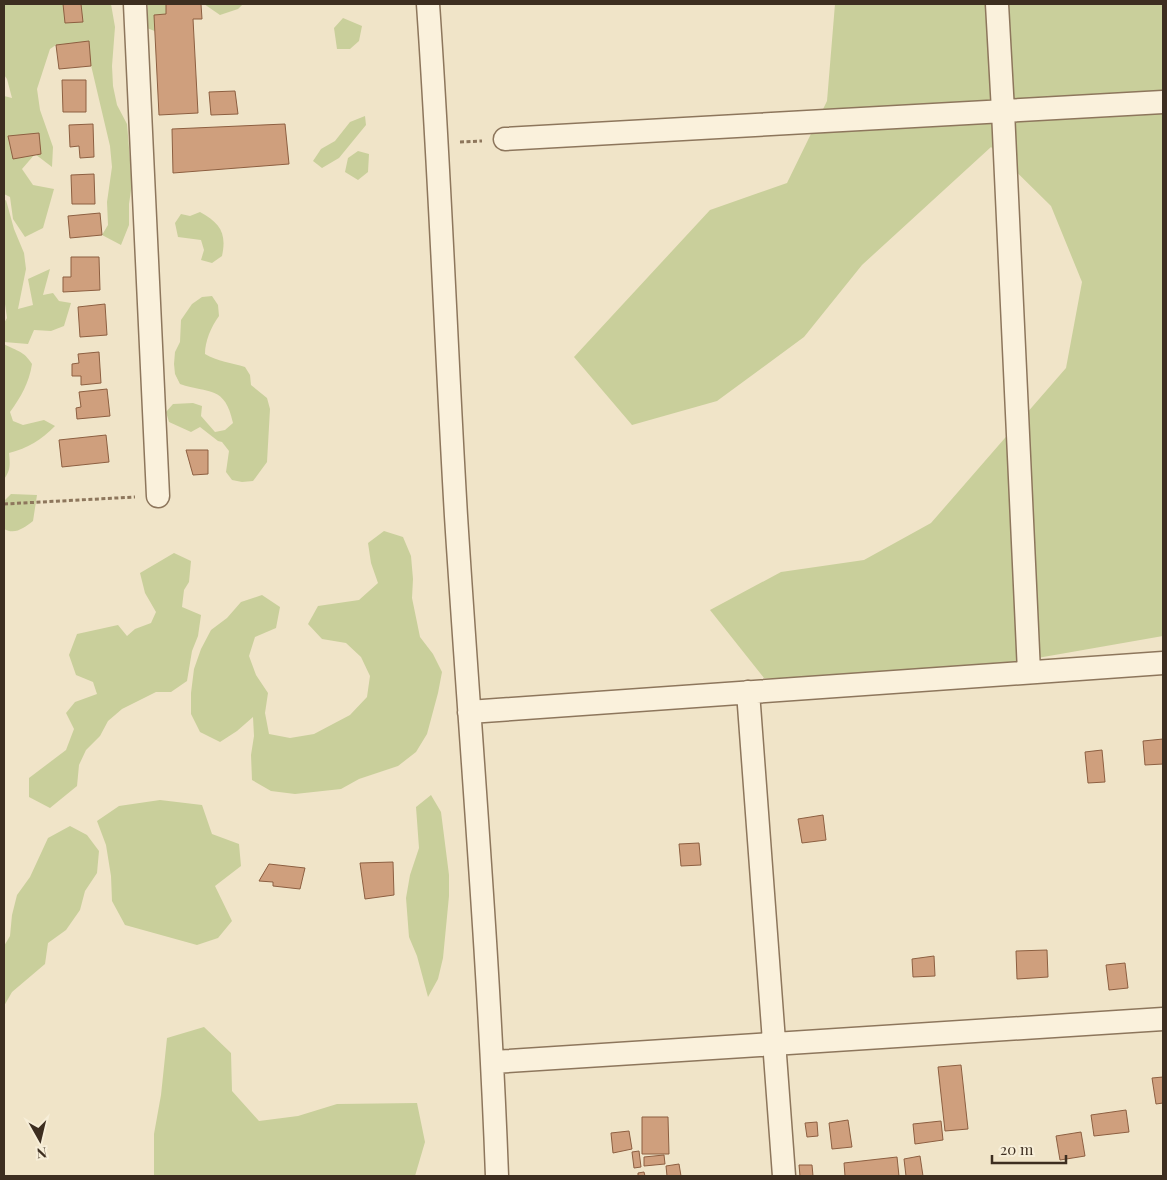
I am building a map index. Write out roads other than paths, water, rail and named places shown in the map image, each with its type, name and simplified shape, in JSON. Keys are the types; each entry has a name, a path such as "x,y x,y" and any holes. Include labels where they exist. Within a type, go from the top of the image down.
{"street":[{"path":"135,4 158,496"},
{"path":"428,4 438,144 456,513 493,1062 497,1176"},
{"path":"997,4 1029,672"},
{"path":"505,139 1163,102"},
{"path":"469,712 1163,663"},
{"path":"748,692 784,1176"},
{"path":"493,1062 1163,1019"}]}
